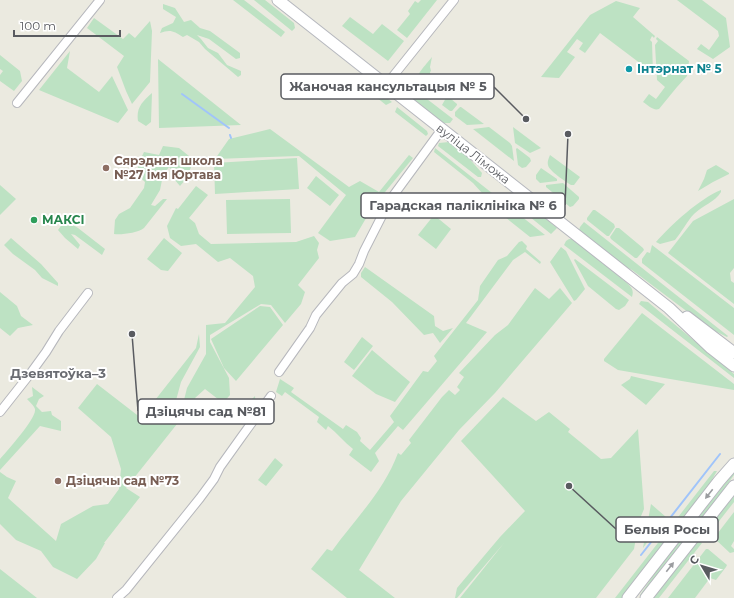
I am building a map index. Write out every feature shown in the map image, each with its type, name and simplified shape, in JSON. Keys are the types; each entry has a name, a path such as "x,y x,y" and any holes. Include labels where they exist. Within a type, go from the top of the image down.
{"street":[{"path":"17,103 100,0"},
{"name":"вуліца Ліможа","path":"278,0 669,308 711,348 734,366"},
{"path":"386,85 454,0"},
{"path":"279,372 310,328 316,315 342,283 353,274 390,200 442,129"},
{"path":"0,412 30,374 59,331 88,294"},
{"name":"вуліца Ліможа","path":"669,308 682,314 734,353"},
{"path":"117,598 126,590 196,503 214,479 220,466 271,396"},
{"path":"628,598 719,481 734,464"},
{"path":"646,598 734,486"}],"green space":[{"path":"233,0 244,0 285,32 281,37"},
{"path":"254,0 265,0 294,23 295,28 292,31"},
{"path":"421,0 437,0 407,38 397,30 410,14 408,11 415,1 418,3"},
{"path":"677,0 702,0 726,18 730,47 713,59 697,49 701,44 709,50 719,36 718,31"},
{"path":"616,1 640,8 633,17 655,36 654,38 652,36 650,40 652,42 653,73 600,33 585,53 579,49 583,43 577,39 567,52 575,57 559,78 541,77 590,15"},
{"path":"163,4 175,8 184,22 191,20 200,28 210,31 240,53 240,58 236,59 209,39 197,35 208,48 218,53 227,65 241,71 241,75 238,77 205,49 199,42 187,35 183,37 169,31 160,33 162,28 173,23 176,17 163,9"},
{"path":"350,17 373,34 382,24 404,41 388,61 342,26"},
{"path":"94,18 123,39 129,33 135,38 150,21 152,31 150,82 132,104 117,67 124,56 87,28"},
{"path":"657,37 689,61 687,76 659,109 653,108 643,102 649,94 656,99 665,87 657,80 655,45 658,41 656,39"},
{"path":"70,51 67,68 99,92 112,76 128,110 118,123 39,90"},
{"path":"0,55 20,71 22,81 14,91 0,81 0,75 3,71 0,69"},
{"path":"432,57 430,72 433,86 438,88 457,104 452,111 442,105 446,98 427,84 422,89 416,83 416,79"},
{"path":"158,59 241,125 159,128"},
{"path":"367,83 392,102 386,105 366,89"},
{"path":"414,89 453,119 450,123 443,123 407,95"},
{"path":"152,93 151,122 146,126 138,121 138,112 143,102"},
{"path":"397,107 427,131 428,134 426,136 395,112"},
{"path":"460,107 484,124 467,125 455,116 455,112"},
{"path":"489,127 510,143 512,146 514,161 473,129"},
{"path":"513,127 541,148 530,153 515,143"},
{"path":"270,129 349,187 360,181 379,192 409,155 413,158 372,208 355,237 330,241 318,233 346,195 299,156 215,159 229,139"},
{"path":"449,142 466,155 482,173 481,177 478,177 438,146 439,143"},
{"path":"163,146 179,148 194,160 186,179 180,186 174,179 174,173 169,167 163,175 160,190 151,205 155,206 163,199 167,199 144,228 129,233 114,234 115,220 119,214 130,208 144,188 145,182 139,175 138,168 144,152 159,155"},
{"path":"435,148 545,235 530,237 500,213 473,183 434,152"},
{"path":"517,148 530,158 531,161 526,167 522,168 518,165"},
{"path":"550,155 580,177 574,185 571,185 554,173 549,167 548,162"},
{"path":"297,158 299,189 215,194 214,163"},
{"path":"716,165 729,174 698,191 707,170"},
{"path":"541,168 557,179 557,181 540,183 536,179 536,175"},
{"path":"316,176 339,195 330,206 307,188"},
{"path":"563,183 579,197 573,206 570,207 546,187 546,185"},
{"path":"0,185 16,199 0,215"},
{"path":"196,186 208,195 189,218 195,223 199,234 211,244 296,242 314,236 319,243 317,250 319,258 298,285 305,292 301,304 285,323 271,305 261,304 210,335 210,342 229,378 230,395 223,403 205,389 195,398 199,407 192,418 182,408 187,388 206,354 206,325 225,323 255,287 253,276 230,258 218,262 196,244 181,246 170,238 167,226 176,208 178,209"},
{"path":"721,190 716,198 694,214 675,240 660,244 656,242 686,213 704,199"},
{"path":"510,195 527,203 557,228 551,234 509,200 507,198"},
{"path":"290,199 291,233 227,234 226,200"},
{"path":"734,199 734,268 730,273 731,281 734,283 734,304 668,253 693,221"},
{"path":"593,210 614,224 615,227 609,236 587,220"},
{"path":"434,215 451,229 436,249 418,235"},
{"path":"65,220 105,249 102,255 75,235 71,234 80,245 78,249 65,238 58,230"},
{"path":"584,222 728,336 727,337 709,328 583,234 579,230"},
{"path":"616,228 619,228 643,248 644,250 637,258 611,239 610,237"},
{"path":"11,238 41,264 58,283 58,286 42,278 35,270 13,254 4,245"},
{"path":"164,238 182,253 168,271 161,270 147,259"},
{"path":"569,239 573,239 627,283 632,289 632,297 564,245"},
{"path":"522,241 527,246 526,249 541,262 540,264 525,252 513,260 466,323 487,332 403,430 398,426 375,453 379,461 371,472 349,455 353,449 347,443 328,426 326,430 317,422 319,417 285,392 282,396 276,392 280,379 294,388 291,392 343,429 346,425 357,432 361,438 360,441 370,450 394,422 390,416 423,371 428,372 437,361 434,356 478,300 480,286 498,260 507,256 519,242"},
{"path":"652,245 734,308 734,335 642,263 642,259 647,252 650,253"},
{"path":"561,247 566,251 585,289 574,301 550,262"},
{"path":"575,259 629,300 625,306 619,310 616,309 588,286 574,260"},
{"path":"365,267 434,316 435,326 443,331 453,328 440,343 433,333 424,335 392,302 361,277 361,273"},
{"path":"535,288 549,299 560,288 572,303 495,393 459,430 401,501 359,570 395,598 347,598 311,569 327,549 332,551 368,504 385,480 398,453 401,455 411,443 409,440 442,397 449,390 455,395 460,390 457,387 464,377 459,373 495,335 508,325"},
{"path":"0,292 17,306 21,316 33,325 18,328 10,336 0,328"},
{"path":"641,301 648,302 734,374 734,378 639,304"},
{"path":"260,306 270,307 283,325 236,381 224,368 211,339"},
{"path":"642,313 734,384 734,390 618,370 604,361 604,359"},
{"path":"199,334 200,347 181,382 175,404 181,419 126,488 140,497 104,543 96,559 77,579 53,567 41,551 16,540 0,524 0,472 16,481 8,498 56,541 61,524 93,506 108,504 119,489 121,469 111,437 78,408 97,384 141,418 196,348"},
{"path":"362,337 373,346 354,370 344,362"},
{"path":"372,350 410,382 395,402 376,394 352,376"},
{"path":"631,376 665,384 646,405 621,385 630,379"},
{"path":"32,387 44,396 39,399 36,406 42,412 51,411 52,415 61,421 61,431 40,426 0,470 0,459 20,435 31,420 34,413 35,409 27,399 33,396"},
{"path":"255,396 256,410 247,421 239,416 243,408"},
{"path":"503,397 536,421 549,412 570,429 568,432 601,459 611,458 638,429 644,509 639,521 634,549 596,598 460,598 504,543 457,598 455,598 457,588 500,537 525,511 461,441"},
{"path":"275,458 283,465 266,486 258,480"},
{"path":"714,471 717,471 706,490 622,598 615,598"},
{"path":"734,472 734,475 719,496 642,596 640,595 657,570"},
{"path":"734,496 734,502 709,534 707,531 708,528"},
{"path":"651,504 666,517 643,548"},
{"path":"734,512 734,541 731,546 734,549 734,552 730,553 714,538"},
{"path":"696,543 702,543 659,598 653,598"},
{"path":"706,549 708,549 727,565 716,580 710,578 695,598 668,598"},
{"path":"0,569 37,598 0,598"}],"waterway":[{"path":"182,94 229,128"},
{"path":"641,555 720,454"}],"place":[{"name":"Інтэрнат № 5","path":"629,69"},
{"name":"Жаночая кансультацыя № 5","path":"526,119"},
{"name":"Гарадская паліклініка № 6","path":"568,134"},
{"name":"Сярэдняя школа №27 імя Юртава","path":"106,168"},
{"name":"МАКСІ","path":"34,220"},
{"name":"Дзіцячы сад №81","path":"132,334"},
{"name":"Дзіцячы сад №73","path":"58,481"},
{"name":"Белыя Росы","path":"569,486"}],"district":[{"name":"Дзевятоўка–3","path":"58,373"}]}
